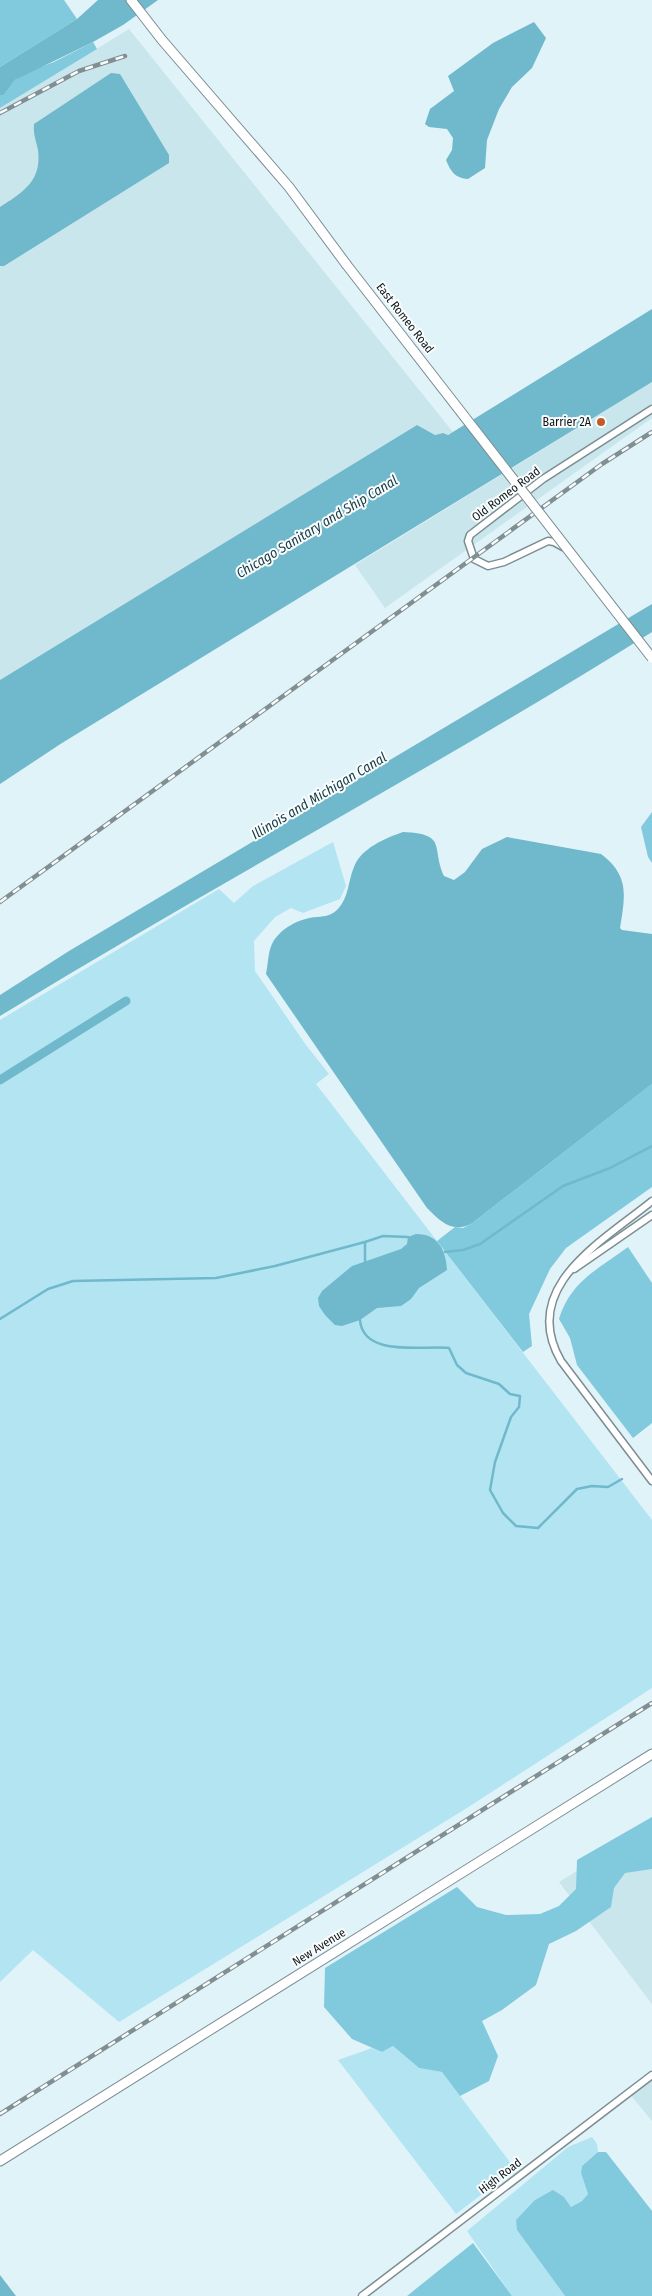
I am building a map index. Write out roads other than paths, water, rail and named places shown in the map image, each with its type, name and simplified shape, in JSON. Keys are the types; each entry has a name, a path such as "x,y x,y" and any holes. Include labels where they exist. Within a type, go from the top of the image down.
{"main road":[{"name":"East Romeo Road","path":"131,0 150,25 289,187 346,264 652,657"},
{"name":"New Avenue","path":"0,2161 652,1754"}],"street":[{"name":"Old Romeo Road","path":"652,408 543,480 470,535 468,541 474,559 488,566 504,562 548,541 561,544 638,646 652,657"},
{"path":"652,1201 578,1261 557,1287 550,1304 548,1323 551,1340 561,1361 652,1481"},
{"path":"571,1270 582,1265 652,1214"},
{"name":"High Road","path":"362,2296 652,2075"}],"water":[{"path":"98,0 158,0 123,25 93,42 15,80 4,95 0,95 0,67 77,19"},
{"path":"534,22 546,38 532,68 512,87 499,109 487,140 485,168 468,179 457,176 446,160 452,150 453,138 447,129 429,127 425,124 430,109 454,91 448,76 493,43"},
{"path":"111,73 120,74 169,155 169,163 4,266 0,266 0,207 23,191 34,178 37,170 38,150 34,134 34,124"},
{"name":"Chicago Sanitary and Ship Canal","path":"652,309 652,382 62,743 0,784 0,680 417,425 435,435 443,433 448,435"},
{"name":"Illinois and Michigan Canal","path":"652,604 652,632 490,730 162,919 0,1016 0,995 69,951"},
{"path":"403,832 417,833 432,839 436,844 444,876 454,880 465,872 482,849 507,837 601,854 617,870 621,879 624,896 620,928 622,930 652,934 652,1084 471,1224 458,1227 452,1227 442,1222 427,1208 266,974 271,947 280,933 304,919 328,915 338,909 346,894 357,860 362,854 382,841"},
{"path":"416,1234 430,1237 439,1244 445,1256 447,1270 419,1288 411,1299 401,1306 377,1308 360,1320 342,1326 335,1325 325,1315 319,1306 318,1298 322,1291 352,1266 401,1249 407,1244 408,1237"},
{"path":"0,2275 16,2296 0,2296"}],"waterway":[{"path":"0,1080 126,1001"},
{"path":"445,1252 463,1250 480,1244 563,1186 610,1168 652,1146"},
{"path":"0,1319 48,1289 73,1281 216,1278 275,1266 383,1236 408,1237"},
{"path":"365,1242 365,1261"},
{"path":"360,1320 364,1332 372,1340 383,1345 396,1347 449,1348 457,1365 466,1373 499,1384 510,1394 520,1396 519,1407 511,1417 495,1462 490,1490 503,1513 516,1526 538,1528 577,1489 592,1486 608,1487 622,1479"}],"railway":[{"path":"0,113 79,71 125,56"},
{"path":"0,902 602,464 652,432"},
{"path":"0,2114 652,1703"}],"place":[{"name":"Barrier 2A","path":"601,422"}]}
